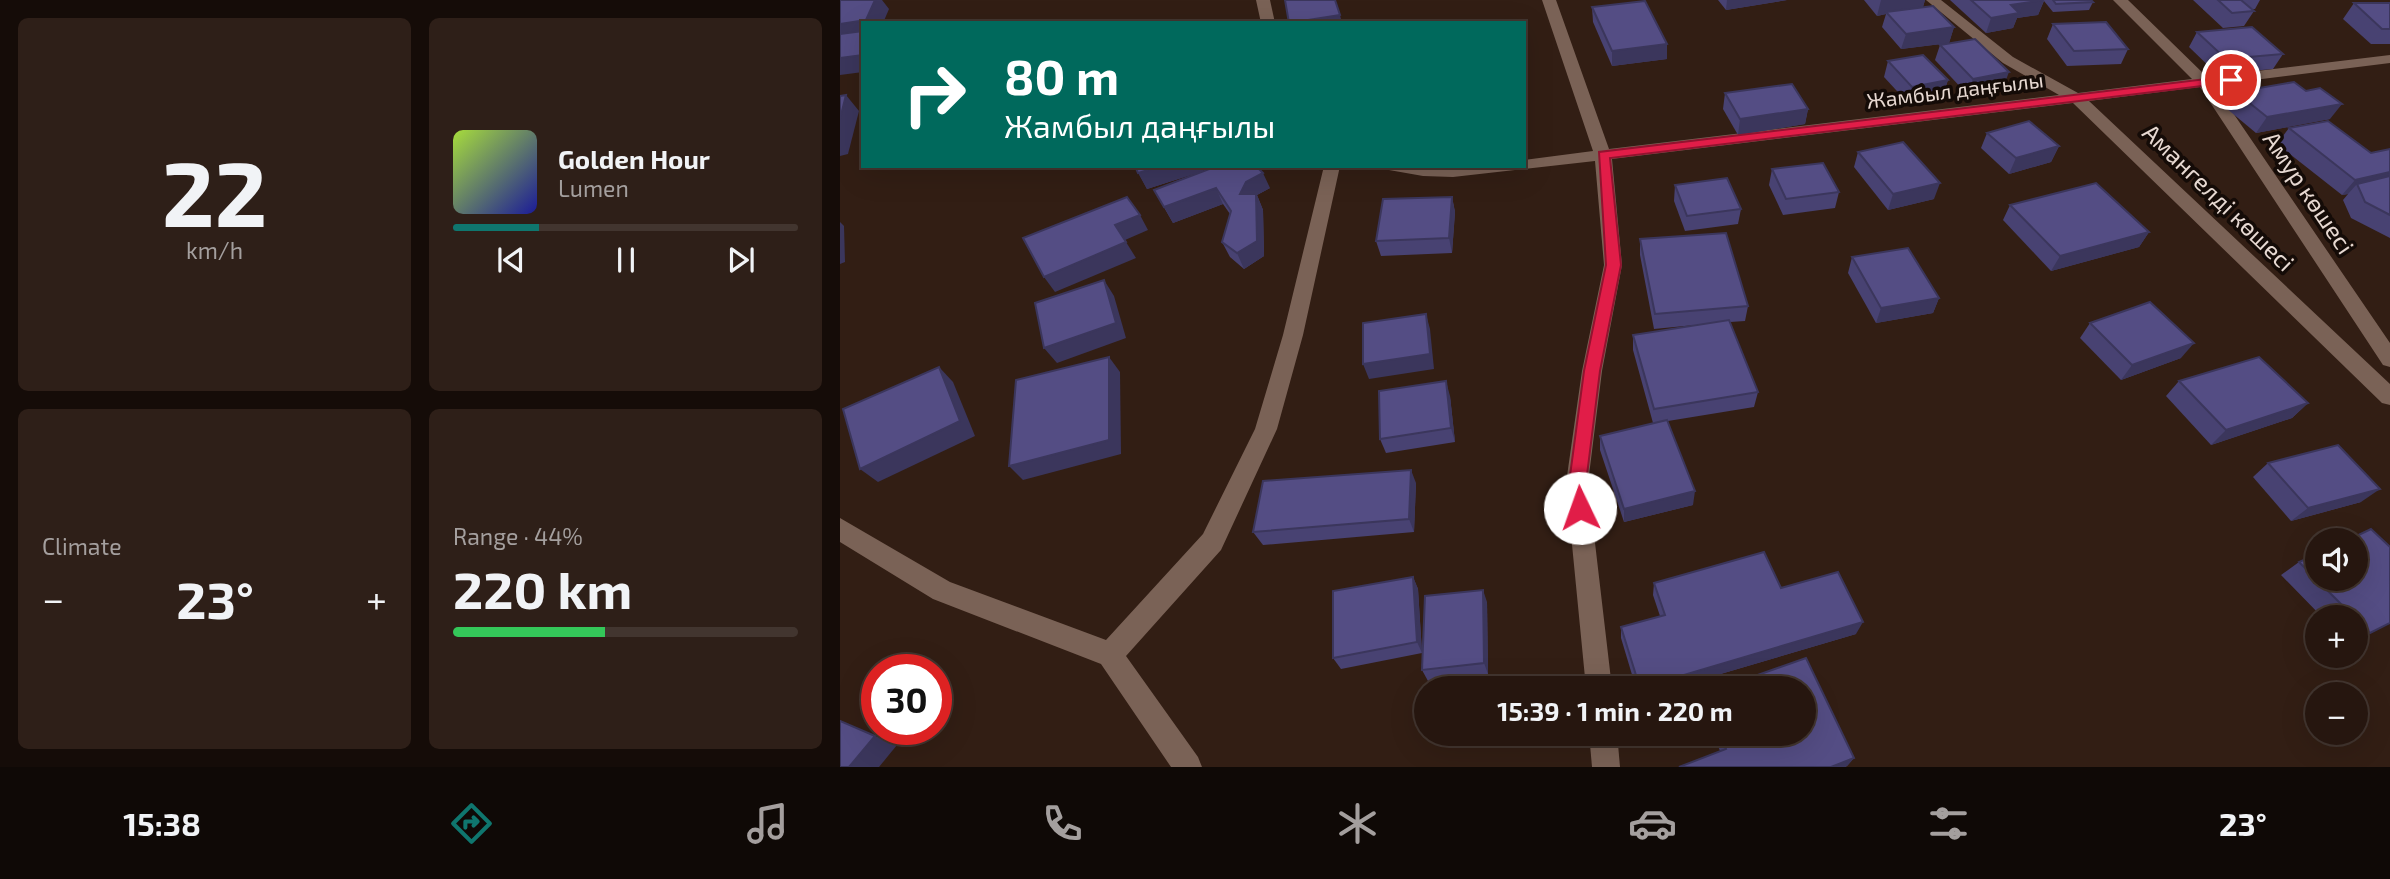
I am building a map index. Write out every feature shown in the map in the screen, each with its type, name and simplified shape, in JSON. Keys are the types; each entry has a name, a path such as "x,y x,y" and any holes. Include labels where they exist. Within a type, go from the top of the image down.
{"street":[{"path":"1263,0 1268,21"},
{"path":"1549,0 1603,155 1614,265 1592,371 1577,483 1599,676"},
{"name":"Амангелді көшесі","path":"1933,0 2008,60 2078,99 2390,397"},
{"name":"Амур көшесі","path":"2120,0 2205,83 2390,359"},
{"name":"Жамбыл даңғылы","path":"1526,165 2390,59"},
{"path":"1110,655 1212,542 1266,429 1293,335 1332,168"},
{"path":"1403,168 1472,171 1495,168"},
{"path":"840,529 942,591 1110,655 1188,767"},
{"path":"1604,746 1606,767"}],"building":[{"path":"840,0 875,0 866,20 840,24"},
{"path":"1285,0 1335,0 1340,15 1302,21 1289,21"},
{"path":"1971,0 2044,0 2011,5 2019,13 1991,18"},
{"path":"2053,0 2091,0 2093,2 2056,4"},
{"path":"2218,0 2241,0 2254,11 2232,13"},
{"path":"1645,1 1667,44 1612,51 1592,7"},
{"path":"2354,3 2390,3 2390,29 2382,29"},
{"path":"1933,6 1954,27 1906,34 1886,12"},
{"path":"2106,22 2128,49 2074,51 2053,24"},
{"path":"2252,27 2283,54 2226,59 2197,32"},
{"path":"861,31 861,55 840,58 840,34"},
{"path":"1975,39 2009,72 1973,79 1940,45"},
{"path":"1923,55 1948,80 1912,87 1888,61"},
{"path":"2294,82 2306,91 2320,88 2342,104 2267,117 2236,92"},
{"path":"1792,84 1808,109 1740,119 1725,93"},
{"path":"846,95 840,119 840,96"},
{"path":"2029,121 2059,146 2016,158 1987,133"},
{"path":"2328,121 2371,153 2390,149 2390,172 2355,180 2289,128"},
{"path":"1903,142 1940,183 1893,194 1858,152"},
{"path":"1823,163 1839,192 1786,199 1772,169"},
{"path":"1136,168 1155,168 1138,173"},
{"path":"1212,168 1258,168 1263,173 1246,182 1240,194 1256,194 1257,241 1237,253 1222,242 1231,211 1216,188 1164,207 1154,190"},
{"path":"2390,176 2390,215 2365,202 2357,184"},
{"path":"1727,178 1741,209 1687,216 1675,185"},
{"path":"2096,183 2149,232 2060,256 2010,205"},
{"path":"1127,197 1140,215 1115,225 1126,242 1044,277 1023,238"},
{"path":"1452,197 1449,238 1376,241 1383,199"},
{"path":"1726,233 1748,306 1655,314 1640,239"},
{"path":"1908,248 1939,298 1881,308 1852,257"},
{"path":"1104,280 1116,323 1044,348 1035,303"},
{"path":"2150,302 2194,343 2132,365 2090,323"},
{"path":"1426,314 1430,354 1363,364 1363,323"},
{"path":"1729,320 1758,392 1654,409 1633,335"},
{"path":"1109,357 1109,440 1009,466 1016,380"},
{"path":"2259,357 2308,403 2226,430 2179,381"},
{"path":"939,367 960,421 860,469 843,409"},
{"path":"1446,381 1451,428 1380,439 1379,391"},
{"path":"1667,420 1695,491 1624,509 1600,436"},
{"path":"2338,445 2380,489 2308,508 2268,463"},
{"path":"1411,470 1409,519 1253,532 1263,481"},
{"path":"2371,529 2390,547 2390,623 2370,633 2368,605 2342,605 2328,591 2368,591 2368,530"},
{"path":"1764,552 1781,588 1838,572 1863,622 1681,676 1636,676 1621,627 1665,615 1654,583"},
{"path":"1413,577 1417,642 1333,658 1333,591"},
{"path":"1483,590 1484,663 1422,670 1425,596"},
{"path":"1806,658 1815,676 1755,676"},
{"path":"1816,679 1854,758 1831,767 1679,767 1726,749 1725,746 1816,746"},
{"path":"840,721 861,730 861,745 867,745 849,767 840,767"}],"route":[{"path":"1580,508 1577,483 1592,371 1614,265 1603,155 2231,80"}]}
